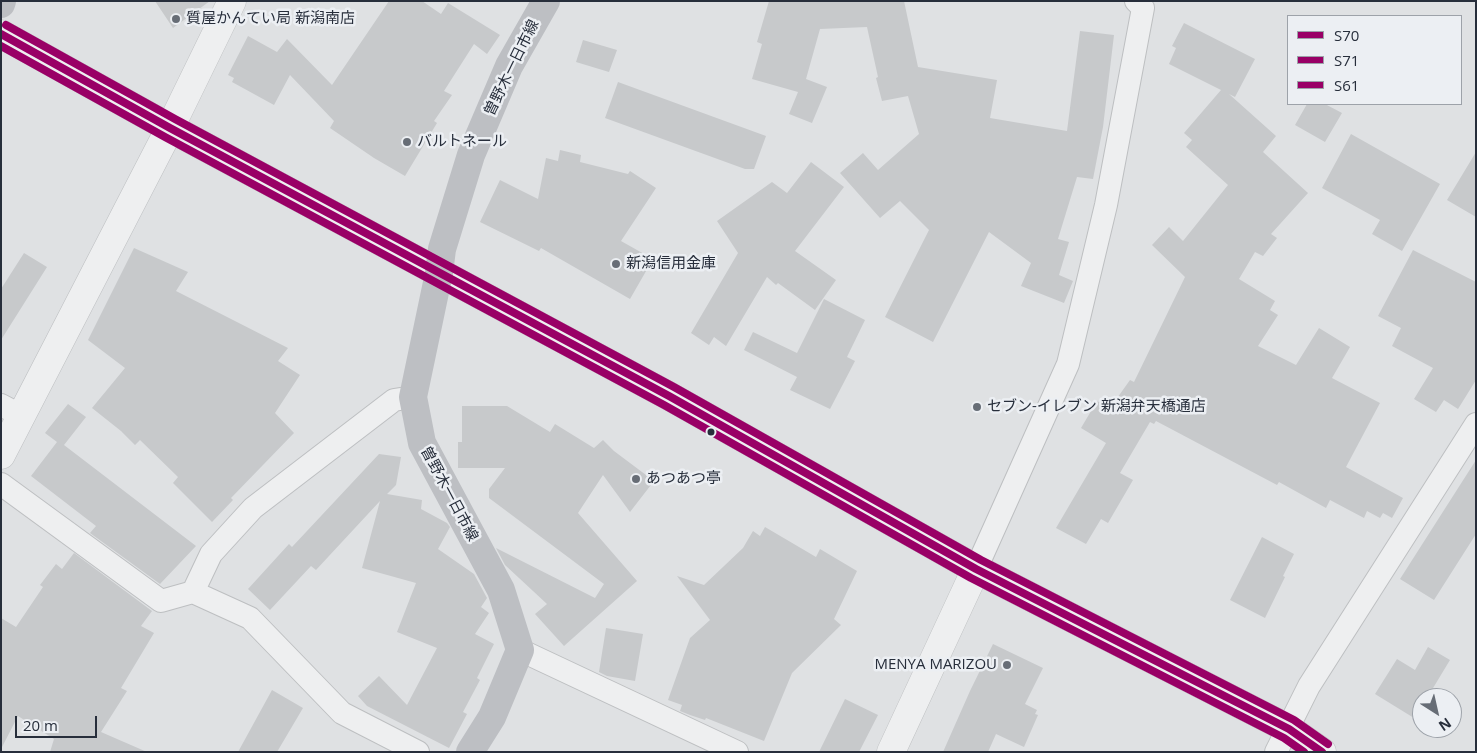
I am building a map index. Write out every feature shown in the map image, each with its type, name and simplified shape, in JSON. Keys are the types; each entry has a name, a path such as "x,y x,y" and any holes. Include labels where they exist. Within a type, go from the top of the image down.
{"main road":[{"name":"曽野木一日市線","path":"520,650 501,590 422,443 413,397 442,249 471,155 509,66 546,1"},
{"path":"470,752 492,716 520,650"}],"street":[{"path":"1,455 11,410 170,128 232,1"},
{"path":"891,752 1068,364 1106,205 1141,3"},
{"path":"1,34 170,128 669,396 1282,740 1322,752"},
{"path":"193,592 211,554 253,508 394,400 413,397"},
{"path":"1282,740 1309,686 1476,424"},
{"path":"1,484 161,601 193,592 250,618 342,714 418,752"},
{"path":"520,650 737,752"}],"building":[{"name":"質屋かんてい局 新潟南店","path":"155,1 210,1 173,28"},
{"path":"389,1 422,1 441,14 448,3 500,35 487,54 474,44 444,91 452,95 434,121 437,123 405,176 374,158 330,128 334,121 290,75 274,105 232,82 234,78 228,75 248,36 277,52 287,39 332,85"},
{"path":"769,1 904,1 918,67 997,80 990,118 1067,131 1080,31 1114,35 1103,127 1093,179 1077,177 1058,239 1069,242 1059,275 1073,281 1064,303 1021,286 1031,263 989,232 933,342 885,317 929,230 900,201 880,218 840,173 863,153 878,170 919,134 908,96 882,101 867,27 820,29 806,79 827,87 812,123 789,114 798,92 752,79 762,44 757,42"},
{"path":"1184,23 1255,59 1235,97 1229,94 1276,136 1263,152 1308,193 1271,234 1277,238 1263,256 1255,252 1239,279 1275,301 1270,310 1278,315 1258,346 1296,365 1319,328 1350,347 1332,378 1380,403 1346,467 1403,498 1392,518 1383,513 1380,518 1367,511 1364,518 1330,500 1326,508 1279,482 1277,485 1156,421 1154,424 1150,422 1120,473 1133,480 1108,523 1101,519 1086,544 1056,528 1106,443 1081,428 1097,401 1110,408 1130,380 1134,382 1185,277 1152,245 1169,227 1183,241 1228,185 1186,147 1192,140 1184,133 1221,90 1169,64 1176,48 1172,46"},
{"path":"583,40 617,50 609,72 576,62"},
{"path":"618,82 766,136 754,169 745,169 605,118"},
{"path":"1306,105 1327,105 1342,113 1325,142 1295,125"},
{"path":"1351,134 1440,184 1402,251 1372,234 1380,220 1322,188"},
{"path":"560,150 581,155 580,162 628,174 630,171 656,188 621,241 653,259 630,299 541,248 539,251 480,222 500,180 538,199 546,158 558,161"},
{"path":"1476,152 1476,217 1447,200"},
{"path":"811,162 844,187 795,251 836,280 815,310 767,277 726,346 714,337 709,345 691,333 738,253 717,221 772,182 787,193"},
{"path":"134,248 188,272 176,291 288,348 278,361 300,375 275,413 294,433 231,498 233,500 212,522 173,483 178,477 140,440 135,445 92,408 125,368 88,340"},
{"path":"1413,250 1476,282 1476,380 1458,409 1444,400 1436,412 1414,399 1433,368 1392,346 1401,328 1378,316"},
{"path":"24,253 47,267 1,340 1,289"},
{"path":"824,299 865,320 847,357 855,361 830,409 790,390 797,377 744,350 753,332 797,353"},
{"path":"68,404 86,417 64,445 196,546 160,584 90,533 96,526 31,476 57,442 45,433"},
{"path":"462,406 507,406 550,432 555,424 594,448 603,440 614,451 654,481 630,512 603,475 578,513 637,581 564,646 535,614 547,604 505,565 496,548 595,598 604,584 489,498 489,489 505,468 458,468 458,442 462,442"},
{"path":"379,454 401,457 396,485 387,494 422,500 421,509 447,523 450,527 438,549 474,574 487,598 481,607 489,613 475,634 494,644 477,678 480,680 463,712 467,714 449,748 367,706 358,696 379,676 407,705 437,648 397,632 416,583 362,568 380,501 316,570 311,566 270,610 248,589 289,544 292,547"},
{"path":"1476,460 1476,534 1434,600 1400,579"},
{"path":"765,527 816,557 820,549 857,571 834,619 841,625 792,673 764,741 706,718 705,720 680,711 682,705 668,700 690,638 710,620 677,576 704,585 743,548 753,531 760,536"},
{"path":"1262,537 1294,554 1265,618 1230,600"},
{"path":"74,553 152,611 141,626 154,633 121,688 127,691 101,732 147,752 50,752 54,739 18,716 1,749 1,618 16,627 43,587 40,585 56,564 62,569"},
{"path":"606,628 643,634 635,681 607,676 599,672"},
{"path":"993,644 1043,668 1025,704 1037,710 1035,714 1038,715 1024,747 996,734 988,752 943,752 970,691"},
{"path":"1428,647 1450,660 1433,688 1412,688 1412,717 1375,694 1397,659 1415,670"},
{"path":"272,690 303,708 277,752 238,752"},
{"path":"845,699 878,715 859,752 819,752"}],"transit line":[{"name":"S61","path":"6,25 175,119 674,387 981,560 1294,720 1328,744"},
{"name":"S70","path":"1,34 170,128 669,396 976,569 1289,729 1322,752"},
{"name":"S71","path":"1,46 165,137 664,405 971,578 1284,738 1304,752"}],"place":[{"name":"質屋かんてい局 新潟南店","path":"176,19"},
{"name":"バルトネール","path":"407,142"},
{"name":"新潟信用金庫","path":"616,264"},
{"name":"セブン-イレブン 新潟弁天橋通店","path":"977,407"},
{"name":"あつあつ亭","path":"636,479"},
{"name":"MENYA MARIZOU","path":"1007,665"}]}
